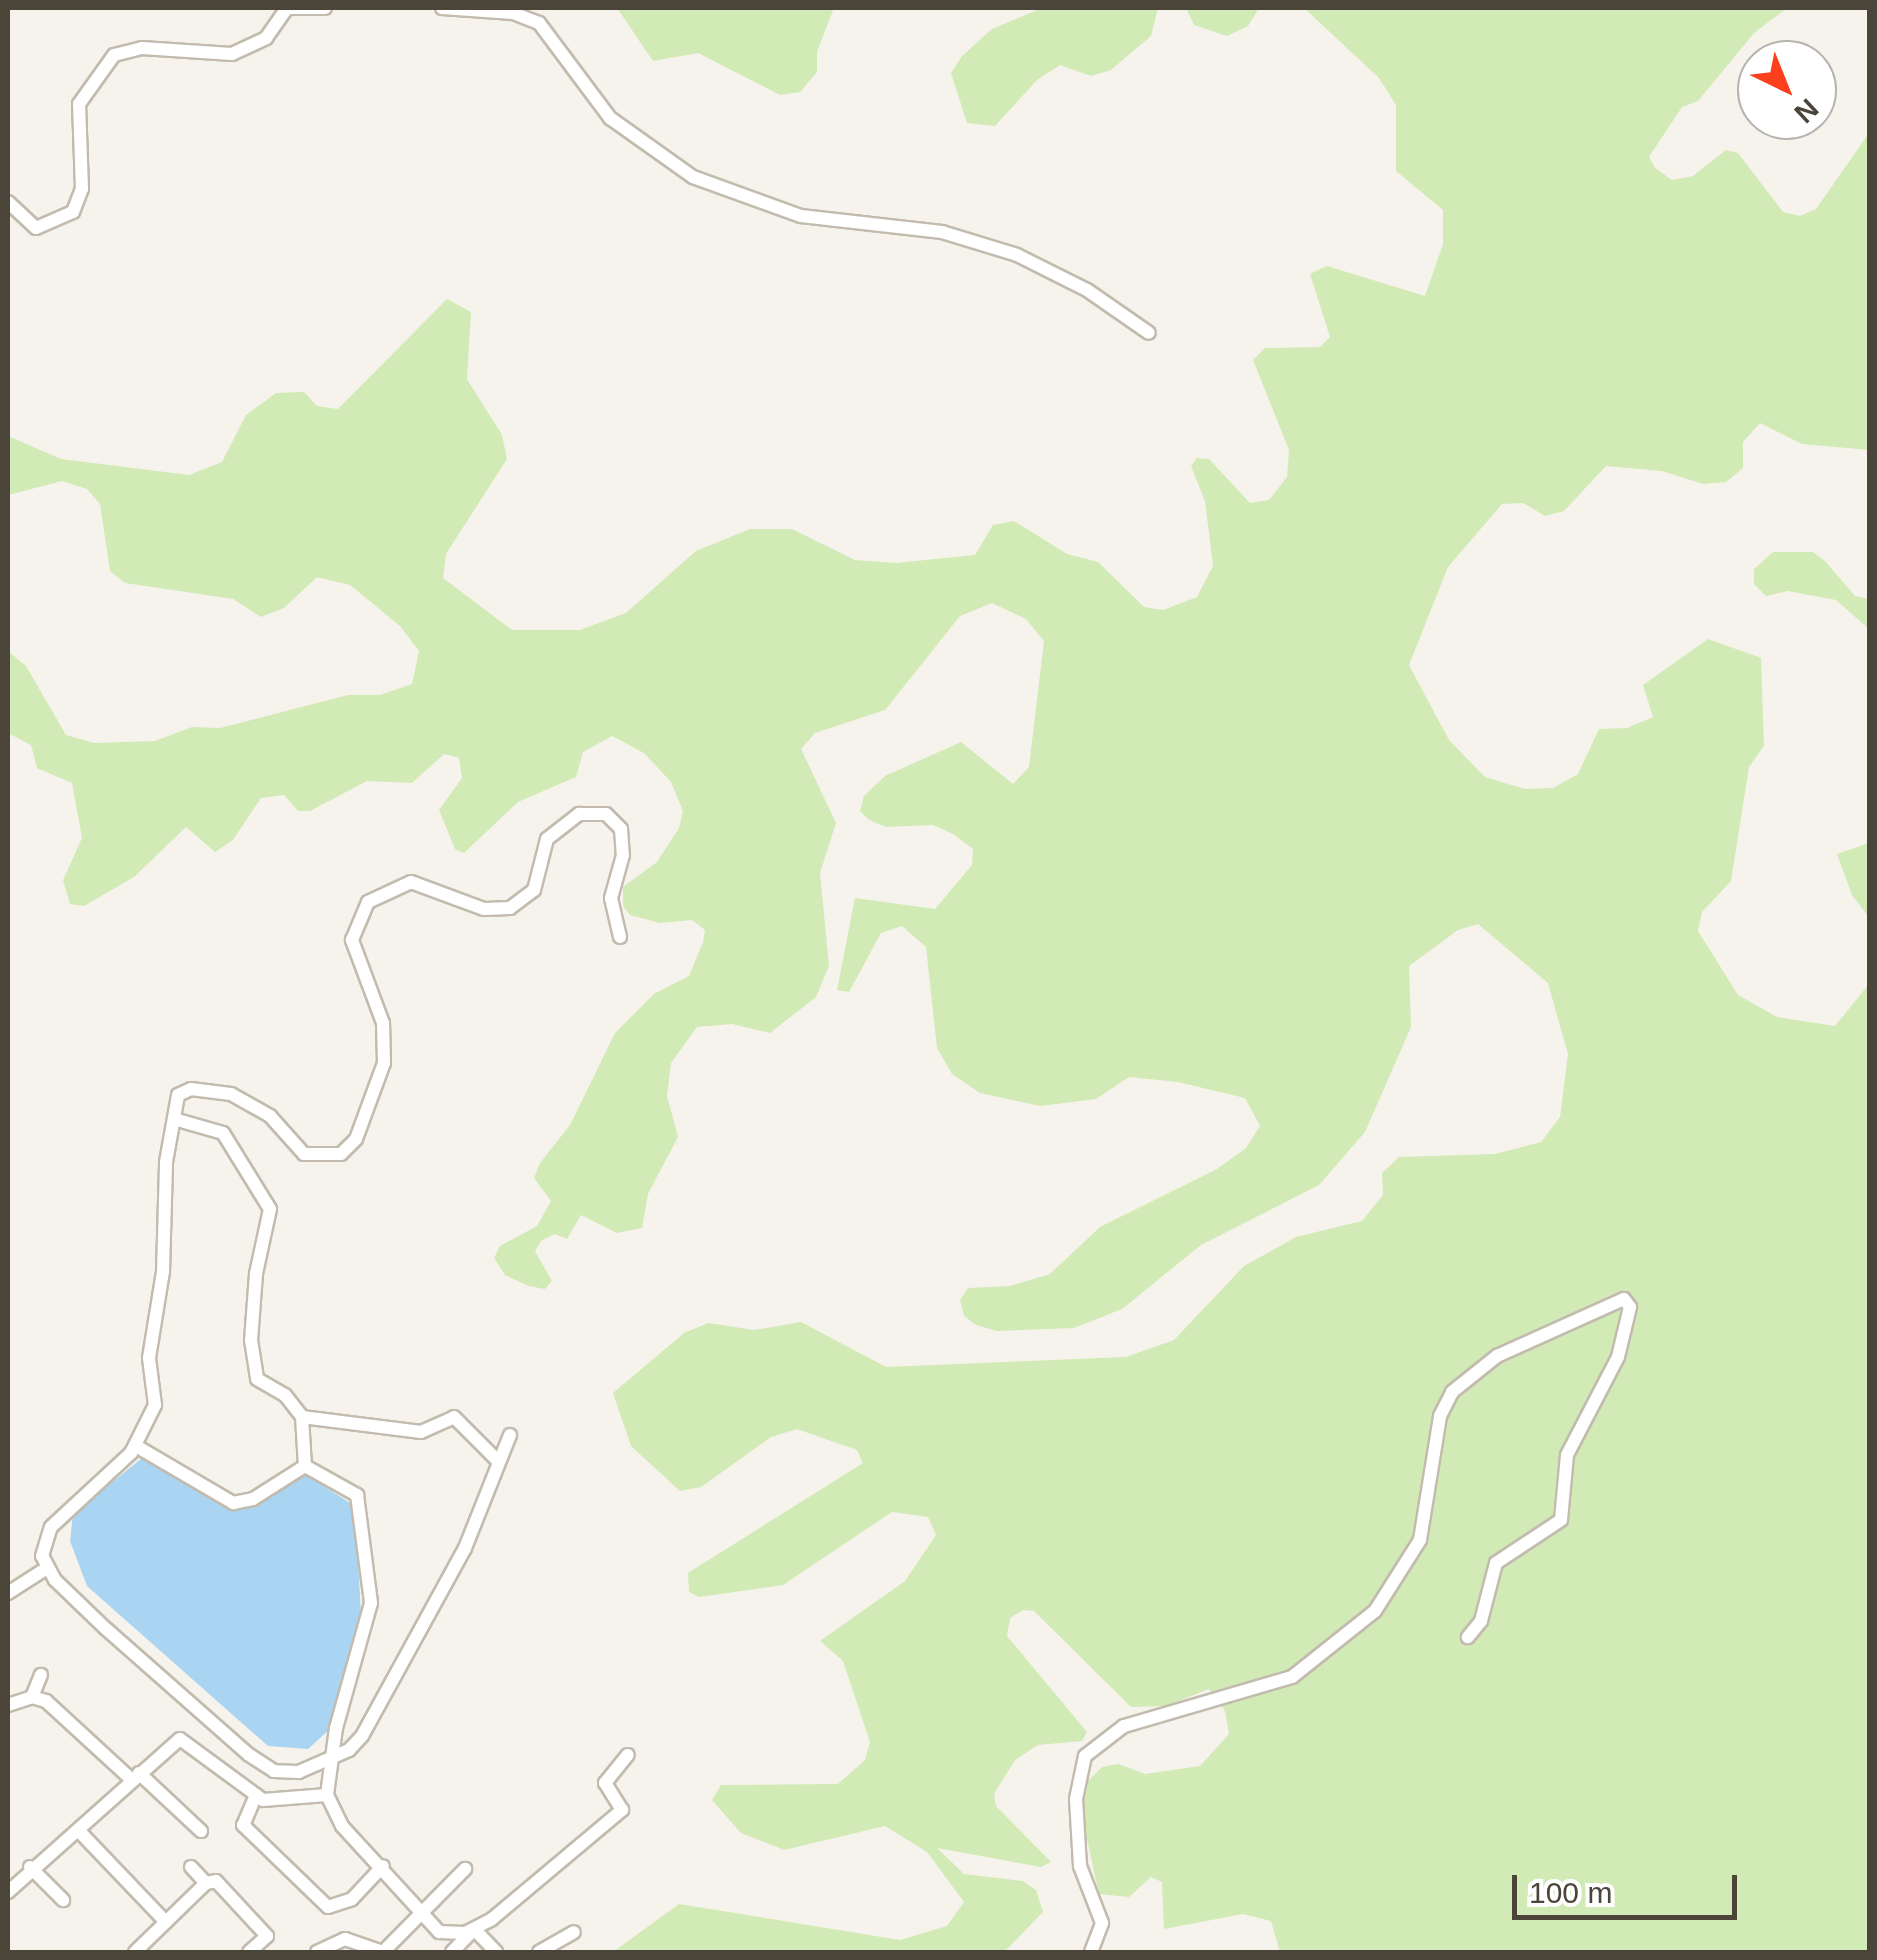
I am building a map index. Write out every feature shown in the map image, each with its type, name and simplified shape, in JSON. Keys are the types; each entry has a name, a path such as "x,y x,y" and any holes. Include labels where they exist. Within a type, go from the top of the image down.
{"street":[{"path":"8,202 36,228 73,212 82,189 79,104 114,55 142,48 232,54 266,38 289,8 325,8"},
{"path":"442,8 514,13 539,23 610,118 693,176 801,216 942,232 1017,255 1075,283 1149,333"},
{"path":"510,1435 497,1460 497,1478 465,1548 362,1736 334,1757 286,1774 262,1764 106,1629 47,1568 42,1548 51,1528 136,1446 155,1405 149,1358 174,1119 184,1090 231,1094 270,1116 304,1154 330,1158 350,1148 379,1083 386,1044 352,940 360,913 388,887 424,883 484,909 510,908 534,890 542,852 557,828 595,812 615,822 624,841 611,898 620,937"},
{"path":"174,1119 223,1133 235,1161 266,1198 272,1221 256,1274 251,1360 257,1378 285,1395 302,1417 305,1466"},
{"path":"1091,1952 1102,1923 1080,1866 1077,1786 1085,1756 1124,1726 1292,1677 1375,1612 1420,1540 1440,1416 1452,1392 1480,1365 1624,1298 1630,1307 1618,1356 1567,1455 1560,1520 1496,1563 1481,1621 1468,1637"},
{"path":"302,1417 422,1432 454,1417 497,1460"},
{"path":"136,1446 233,1503 253,1499 305,1466"},
{"path":"305,1466 357,1495 371,1574 371,1604 327,1795 342,1826 423,1907 439,1932 474,1929"},
{"path":"8,1594 47,1568"},
{"path":"8,1705 32,1697 41,1675"},
{"path":"32,1697 83,1731 201,1832"},
{"path":"8,1892 30,1867 180,1740 256,1795 276,1804 327,1795"},
{"path":"452,1952 474,1929 550,1876 622,1810 605,1783 628,1755"},
{"path":"256,1795 243,1826 328,1907 352,1899 383,1866"},
{"path":"78,1830 166,1922"},
{"path":"30,1867 63,1899"},
{"path":"191,1867 206,1884"},
{"path":"317,1952 345,1939 383,1952 423,1907 465,1869"},
{"path":"135,1952 206,1884 216,1881 267,1936 248,1952"},
{"path":"474,1929 496,1952"},
{"path":"539,1952 574,1932"}],"green space":[{"path":"617,8 834,8 817,52 817,72 800,92 780,95 698,53 653,61"},
{"path":"1042,8 1158,8 1151,36 1111,70 1091,76 1060,65 1037,80 995,126 967,123 951,73 962,56 992,29"},
{"path":"1186,8 1259,8 1248,26 1227,36 1194,25"},
{"path":"1304,8 1787,8 1748,40 1737,40 1737,54 1698,101 1682,107 1649,157 1655,168 1672,180 1693,176 1726,150 1738,153 1783,212 1800,216 1816,209 1869,133 1869,450 1802,444 1760,423 1743,442 1743,468 1726,482 1703,484 1662,471 1606,466 1564,511 1545,516 1523,503 1502,504 1448,567 1409,665 1449,740 1485,777 1525,789 1553,788 1578,774 1599,729 1627,728 1653,717 1643,685 1708,639 1761,658 1764,746 1749,767 1731,881 1702,912 1698,931 1738,995 1777,1017 1835,1026 1869,984 1869,1952 1280,1952 1271,1921 1243,1914 1164,1929 1162,1882 1151,1877 1129,1897 1099,1894 1082,1816 1088,1781 1102,1767 1118,1764 1145,1774 1200,1766 1229,1734 1225,1711 1209,1689 1166,1706 1131,1707 1034,1611 1023,1610 1010,1618 1007,1636 1087,1732 1082,1741 1038,1745 1015,1760 994,1794 996,1806 1051,1862 1041,1867 937,1848 964,1874 1023,1881 1036,1890 1043,1912 1004,1952 613,1952 679,1904 900,1940 947,1926 964,1902 927,1852 885,1826 784,1850 741,1833 712,1800 721,1785 838,1784 865,1760 870,1742 843,1661 820,1641 905,1581 936,1535 928,1517 892,1512 783,1585 699,1597 689,1592 688,1573 863,1463 857,1450 797,1429 771,1437 701,1487 680,1491 631,1446 613,1393 684,1333 708,1323 754,1330 801,1322 886,1367 1126,1357 1174,1340 1244,1266 1296,1237 1362,1221 1383,1195 1382,1173 1399,1157 1495,1154 1541,1142 1560,1117 1568,1054 1548,983 1478,924 1458,930 1409,966 1411,1027 1365,1132 1319,1185 1201,1245 1122,1309 1074,1328 997,1331 976,1325 964,1316 960,1300 968,1288 1010,1286 1050,1274 1100,1227 1217,1169 1246,1148 1260,1126 1245,1098 1178,1082 1129,1077 1096,1099 1040,1106 980,1093 952,1074 937,1048 926,947 902,926 881,933 849,992 837,990 855,898 935,909 972,865 973,849 933,825 886,827 869,820 860,811 864,796 885,776 961,742 1013,784 1029,767 1044,641 1026,619 992,603 960,616 885,710 815,733 801,749 836,823 820,873 829,966 816,997 770,1033 732,1024 697,1027 671,1063 667,1096 678,1137 648,1194 642,1228 617,1233 581,1215 567,1239 555,1234 542,1240 535,1251 552,1281 545,1289 529,1286 505,1275 494,1258 500,1246 537,1226 551,1201 534,1178 540,1163 570,1125 615,1033 654,994 689,976 703,942 705,930 692,920 660,923 630,915 623,906 623,887 657,862 679,828 683,811 671,782 644,753 612,736 583,752 576,777 518,802 464,853 455,849 439,810 462,778 459,758 444,754 412,783 367,781 310,811 298,811 284,795 261,798 233,840 215,852 186,827 134,877 84,906 70,904 63,880 82,838 72,783 37,768 31,745 8,733 8,651 26,666 66,735 94,743 155,741 192,727 220,728 348,695 380,695 412,684 419,651 400,626 350,585 317,577 284,608 261,617 233,599 125,583 110,571 100,504 87,489 62,481 8,495 8,436 61,459 189,475 222,462 246,415 276,393 304,392 317,406 338,409 447,299 471,312 467,379 502,435 507,459 446,554 443,578 512,630 580,630 626,613 696,551 750,529 792,529 855,560 896,563 975,555 993,525 1014,521 1067,554 1098,562 1144,607 1163,610 1197,597 1213,566 1205,501 1191,466 1197,458 1209,459 1250,503 1269,500 1287,477 1289,450 1253,360 1265,348 1320,347 1330,337 1310,274 1327,266 1425,296 1443,244 1443,210 1396,171 1396,105 1379,78"},
{"path":"1773,552 1813,552 1825,561 1855,596 1869,599 1869,629 1836,600 1788,591 1766,596 1754,584 1754,569"},
{"path":"1870,843 1869,917 1852,895 1837,854"}],"water":[{"path":"142,1458 233,1509 252,1506 306,1475 355,1506 361,1614 329,1730 308,1749 268,1746 87,1586 70,1541 73,1514"}]}
